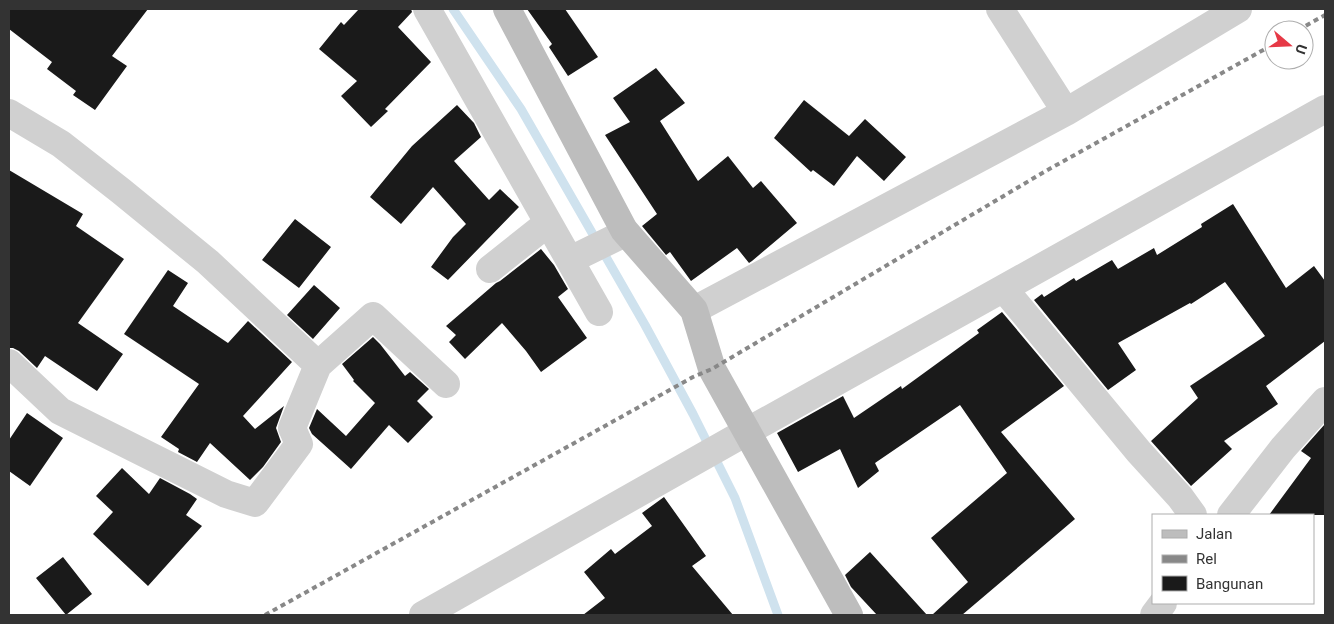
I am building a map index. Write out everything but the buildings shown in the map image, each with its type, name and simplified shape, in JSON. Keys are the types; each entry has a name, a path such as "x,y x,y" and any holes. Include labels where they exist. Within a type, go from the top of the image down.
{"main road":[{"path":"507,9 623,233 694,310 712,370 748,431 849,615"}],"street":[{"path":"427,9 548,222 578,256 598,312"},
{"path":"1000,9 1066,112"},
{"path":"694,310 1066,112 1238,9"},
{"path":"423,615 1325,109"},
{"path":"9,113 61,144 121,191 208,262 318,365"},
{"path":"490,269 548,222"},
{"path":"578,256 623,233"},
{"path":"1004,288 1139,452 1193,514"},
{"path":"9,364 60,411 226,494 255,503 300,444 292,428 318,365 373,316 446,384"},
{"path":"1232,514 1283,448 1325,401"},
{"path":"1154,615 1162,604"}],"waterway":[{"path":"453,9 521,109 645,325 693,414 735,498 778,615"}],"railway":[{"path":"1314,21 1325,15"},
{"path":"265,615 693,377 712,369 1044,172 1264,50"}]}
